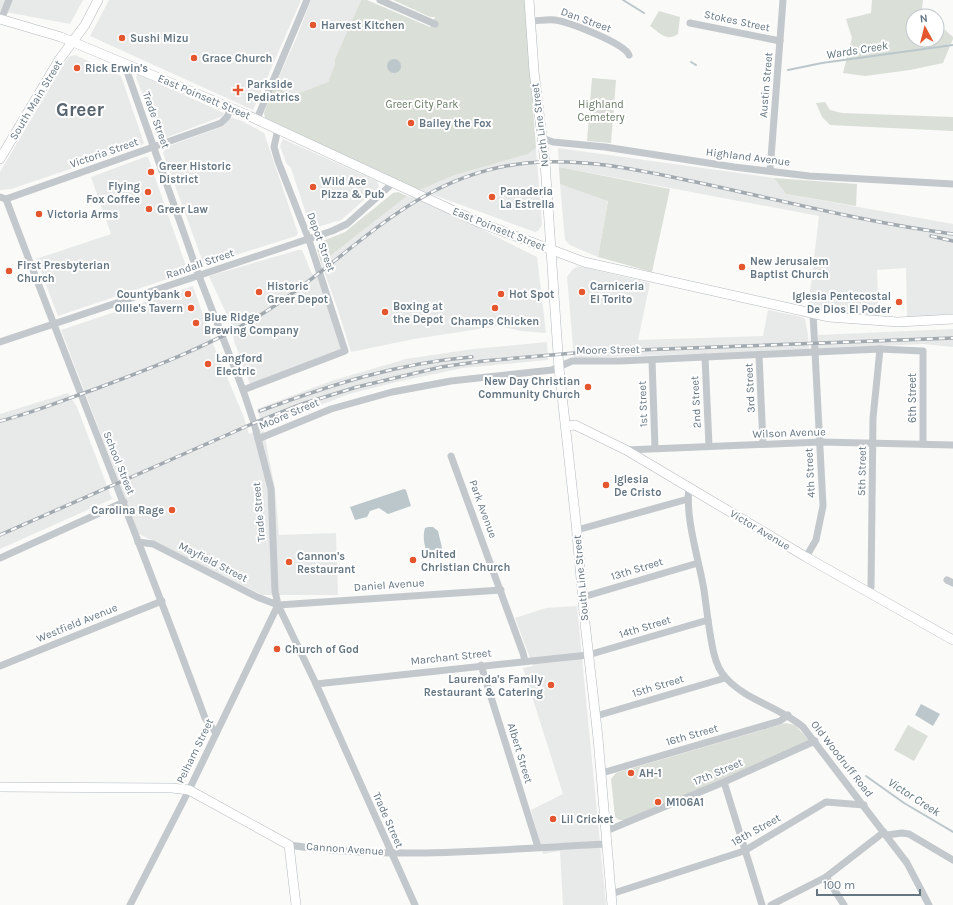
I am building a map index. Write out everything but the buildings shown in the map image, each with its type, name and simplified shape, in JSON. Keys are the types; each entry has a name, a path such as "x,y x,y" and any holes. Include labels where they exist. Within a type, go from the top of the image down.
{"main road":[{"name":"South Main Street","path":"0,159 59,60 85,25 98,0"},
{"name":"North Line Street","path":"529,0 542,138 550,250"},
{"name":"East Poinsett Street","path":"0,20 46,31 124,63 257,119 478,222 584,262 829,317 876,321 953,319"},
{"name":"South Line Street","path":"550,250 559,368 577,530 588,655 602,773 612,905"},
{"name":"Victor Avenue","path":"566,426 575,425 626,450 806,557 953,640"},
{"name":"Cannon Avenue","path":"0,787 172,788 189,790 289,845"},
{"path":"289,845 296,905"}],"street":[{"path":"0,20 9,0"},
{"path":"257,119 307,0"},
{"path":"380,0 435,24"},
{"name":"Austin Street","path":"770,171 783,0"},
{"name":"Dan Street","path":"530,21 554,20 575,26 621,46 629,55"},
{"name":"Stokes Street","path":"690,23 780,41"},
{"name":"Trade Street","path":"124,63 199,276 243,390 258,439 271,489 275,591 278,604 316,684 415,905"},
{"path":"129,76 138,69"},
{"name":"Victoria Street","path":"3,198 221,123 228,117 231,108"},
{"name":"Depot Street","path":"243,390 345,351 309,240 274,147 278,129"},
{"name":"Highland Avenue","path":"542,138 553,142 605,147 809,176 953,184"},
{"name":"Randall Street","path":"0,342 309,240 332,231 347,224 393,183"},
{"name":"School Street","path":"3,198 124,502 205,718 216,733"},
{"name":"4th Street","path":"806,557 816,540 822,518 823,495 813,313"},
{"name":"Moore Street","path":"258,439 331,409 392,392 450,381 559,368 572,361 652,360 880,349 923,351"},
{"name":"5th Street","path":"867,592 871,587 874,395 880,349"},
{"name":"6th Street","path":"923,351 923,444"},
{"name":"3rd Street","path":"759,355 763,444"},
{"name":"2nd Street","path":"705,357 709,446"},
{"name":"1st Street","path":"652,360 655,448"},
{"name":"Wilson Avenue","path":"626,450 820,442 953,445"},
{"name":"Park Avenue","path":"451,456 501,590 525,661"},
{"name":"Old Woodruff Road","path":"690,488 688,499 714,653 725,678 746,694 788,715 803,727 907,863 929,905"},
{"path":"577,530 688,499"},
{"path":"0,558 124,502"},
{"name":"Mayfield Street","path":"138,542 153,544 257,597 278,604"},
{"name":"13th Street","path":"583,597 698,563"},
{"name":"Daniel Avenue","path":"278,604 501,590"},
{"name":"Westfield Avenue","path":"0,666 162,601"},
{"name":"Pelham Street","path":"130,905 189,790 278,604"},
{"name":"14th Street","path":"588,655 708,620"},
{"name":"Marchant Street","path":"316,684 481,665 588,655"},
{"name":"Albert Street","path":"481,665 538,848"},
{"name":"15th Street","path":"596,716 725,678"},
{"name":"16th Street","path":"602,773 773,723 788,715"},
{"name":"17th Street","path":"606,831 724,782 815,741"},
{"path":"724,782 744,851 762,905"},
{"name":"18th Street","path":"611,894 744,851 826,802 864,805"},
{"path":"771,905 826,877 886,834 902,832 909,834 953,860"},
{"name":"Cannon Avenue","path":"289,845 330,851 391,853 607,844"},
{"path":"826,877 844,905"}],"shaded area":[{"path":"0,0 83,0 70,24 0,11"},
{"path":"109,0 301,0 253,110 90,36"},
{"path":"311,0 361,0 335,59 335,64 328,82 294,95 274,87 296,39"},
{"path":"75,55 121,76 144,143 142,145 11,189 0,190 0,172 68,57"},
{"path":"394,59 399,61 401,66 399,71 394,73 389,71 387,66 389,61"},
{"path":"138,74 224,113 223,116 160,140 136,77"},
{"path":"230,117 242,121 264,133 298,233 296,236 204,265 163,153 166,147 224,126"},
{"path":"283,139 377,181 379,187 341,220 311,229 291,168 286,163 280,146"},
{"path":"536,148 542,225 538,231 535,232 420,190 452,176 528,154"},
{"path":"558,148 774,178 786,194 953,224 953,314 907,317 906,268 877,270 879,318 808,309 819,216 559,167"},
{"path":"148,157 188,272 58,316 36,259 111,234 91,177"},
{"path":"560,184 608,200 598,257 570,245 565,240"},
{"path":"407,196 423,200 537,257 546,333 521,331 499,326 414,339 351,352 321,263"},
{"path":"302,250 312,274 317,277 322,287 341,350 250,384 234,341 232,326 209,276"},
{"path":"578,266 650,283 638,340 763,336 768,310 802,317 805,319 809,350 574,358 567,277 573,269"},
{"path":"193,286 213,344 243,415 249,434 263,427 275,489 279,535 336,533 338,595 262,595 139,534 61,330"},
{"path":"953,329 953,347 923,344 818,349 818,335"},
{"path":"547,342 548,360 463,368 397,382 349,394 263,427 257,409 331,381 406,359 473,349"},
{"path":"68,393 77,407 112,499 0,549 0,414"},
{"path":"404,489 406,490 411,506 388,514 379,508 370,511 367,517 355,520 350,507"},
{"path":"433,527 438,531 443,552 439,558 433,560 429,558 425,547 424,532 425,528"},
{"path":"577,606 606,905 563,905 560,851 543,854 531,810 563,794 523,668 533,666 515,618 546,608"},
{"path":"921,704 940,714 933,726 915,715"}],"green space":[{"name":"Greer City Park","path":"361,0 367,0 430,27 435,17 430,17 393,0 525,0 536,148 528,154 452,176 420,190 265,118 264,113 274,87 294,95 328,82 335,64 335,59"},
{"path":"872,0 923,0 922,8 905,8 905,48 945,48 945,30 953,37 953,39 943,63 910,70 865,76 843,73 852,38 846,19 871,13"},
{"path":"659,11 680,17 678,34 670,37 663,36 650,26"},
{"name":"Highland Cemetery","path":"592,78 616,80 611,143 587,141"},
{"path":"825,102 830,110 842,113 953,117 953,131 830,125 822,117 816,103"},
{"path":"559,167 670,189 652,272 598,257 608,201 560,184"},
{"path":"774,178 857,184 856,206 786,194"},
{"path":"398,192 407,196 321,263 317,249 318,243 345,232 393,193"},
{"path":"786,723 795,725 809,740 808,743 625,820 619,820 615,817 611,779 616,773"},
{"path":"908,725 928,736 914,761 894,750"}],"waterway":[{"name":"Wards Creek","path":"623,0 644,13"},
{"name":"Wards Creek","path":"788,70 822,63 953,45"},
{"name":"Wards Creek","path":"691,62 696,65"},
{"name":"Victor Creek","path":"866,776 904,803 953,832"}],"railway":[{"path":"0,421 37,410 161,364 242,326 295,292 355,244 416,201 449,184 486,171 527,163 549,162 572,162 617,167 705,184 860,218 953,234"},
{"path":"931,236 953,241"},
{"path":"0,535 254,423 302,404 357,387 441,367 483,361 586,352 953,338"},
{"path":"260,411 312,392 364,376 418,364 472,357"}],"place":[{"name":"Harvest Kitchen","path":"313,25"},
{"name":"Sushi Mizu","path":"122,38"},
{"name":"Grace Church","path":"194,58"},
{"name":"Rick Erwin's","path":"77,68"},
{"name":"Parkside Pediatrics","path":"238,90"},
{"name":"Bailey the Fox","path":"411,123"},
{"name":"Greer Historic District","path":"151,172"},
{"name":"Wild Ace Pizza & Pub","path":"313,187"},
{"name":"Flying Fox Coffee","path":"148,192"},
{"name":"Panaderia La Estrella","path":"492,197"},
{"name":"Greer Law","path":"149,209"},
{"name":"Victoria Arms","path":"39,214"},
{"name":"New Jerusalem Baptist Church","path":"742,267"},
{"name":"First Presbyterian Church","path":"9,271"},
{"name":"Historic Greer Depot","path":"259,292"},
{"name":"Carniceria El Torito","path":"582,292"},
{"name":"Countybank","path":"188,294"},
{"name":"Hot Spot","path":"501,294"},
{"name":"Iglesia Pentecostal De Dios El Poder","path":"899,302"},
{"name":"Ollie's Tavern","path":"191,308"},
{"name":"Champs Chicken","path":"495,308"},
{"name":"Boxing at the Depot","path":"385,312"},
{"name":"Blue Ridge Brewing Company","path":"196,323"},
{"name":"Langford Electric","path":"208,364"},
{"name":"New Day Christian Community Church","path":"588,387"},
{"name":"Iglesia De Cristo","path":"606,485"},
{"name":"Carolina Rage","path":"172,510"},
{"name":"United Christian Church","path":"413,560"},
{"name":"Cannon's Restaurant","path":"289,562"},
{"name":"Church of God","path":"277,649"},
{"name":"Laurenda's Family Restaurant & Catering","path":"551,685"},
{"name":"AH-1","path":"631,773"},
{"name":"M106A1","path":"658,802"},
{"name":"Lil Cricket","path":"553,819"}],"district":[{"name":"Greer","path":"80,110"}]}
